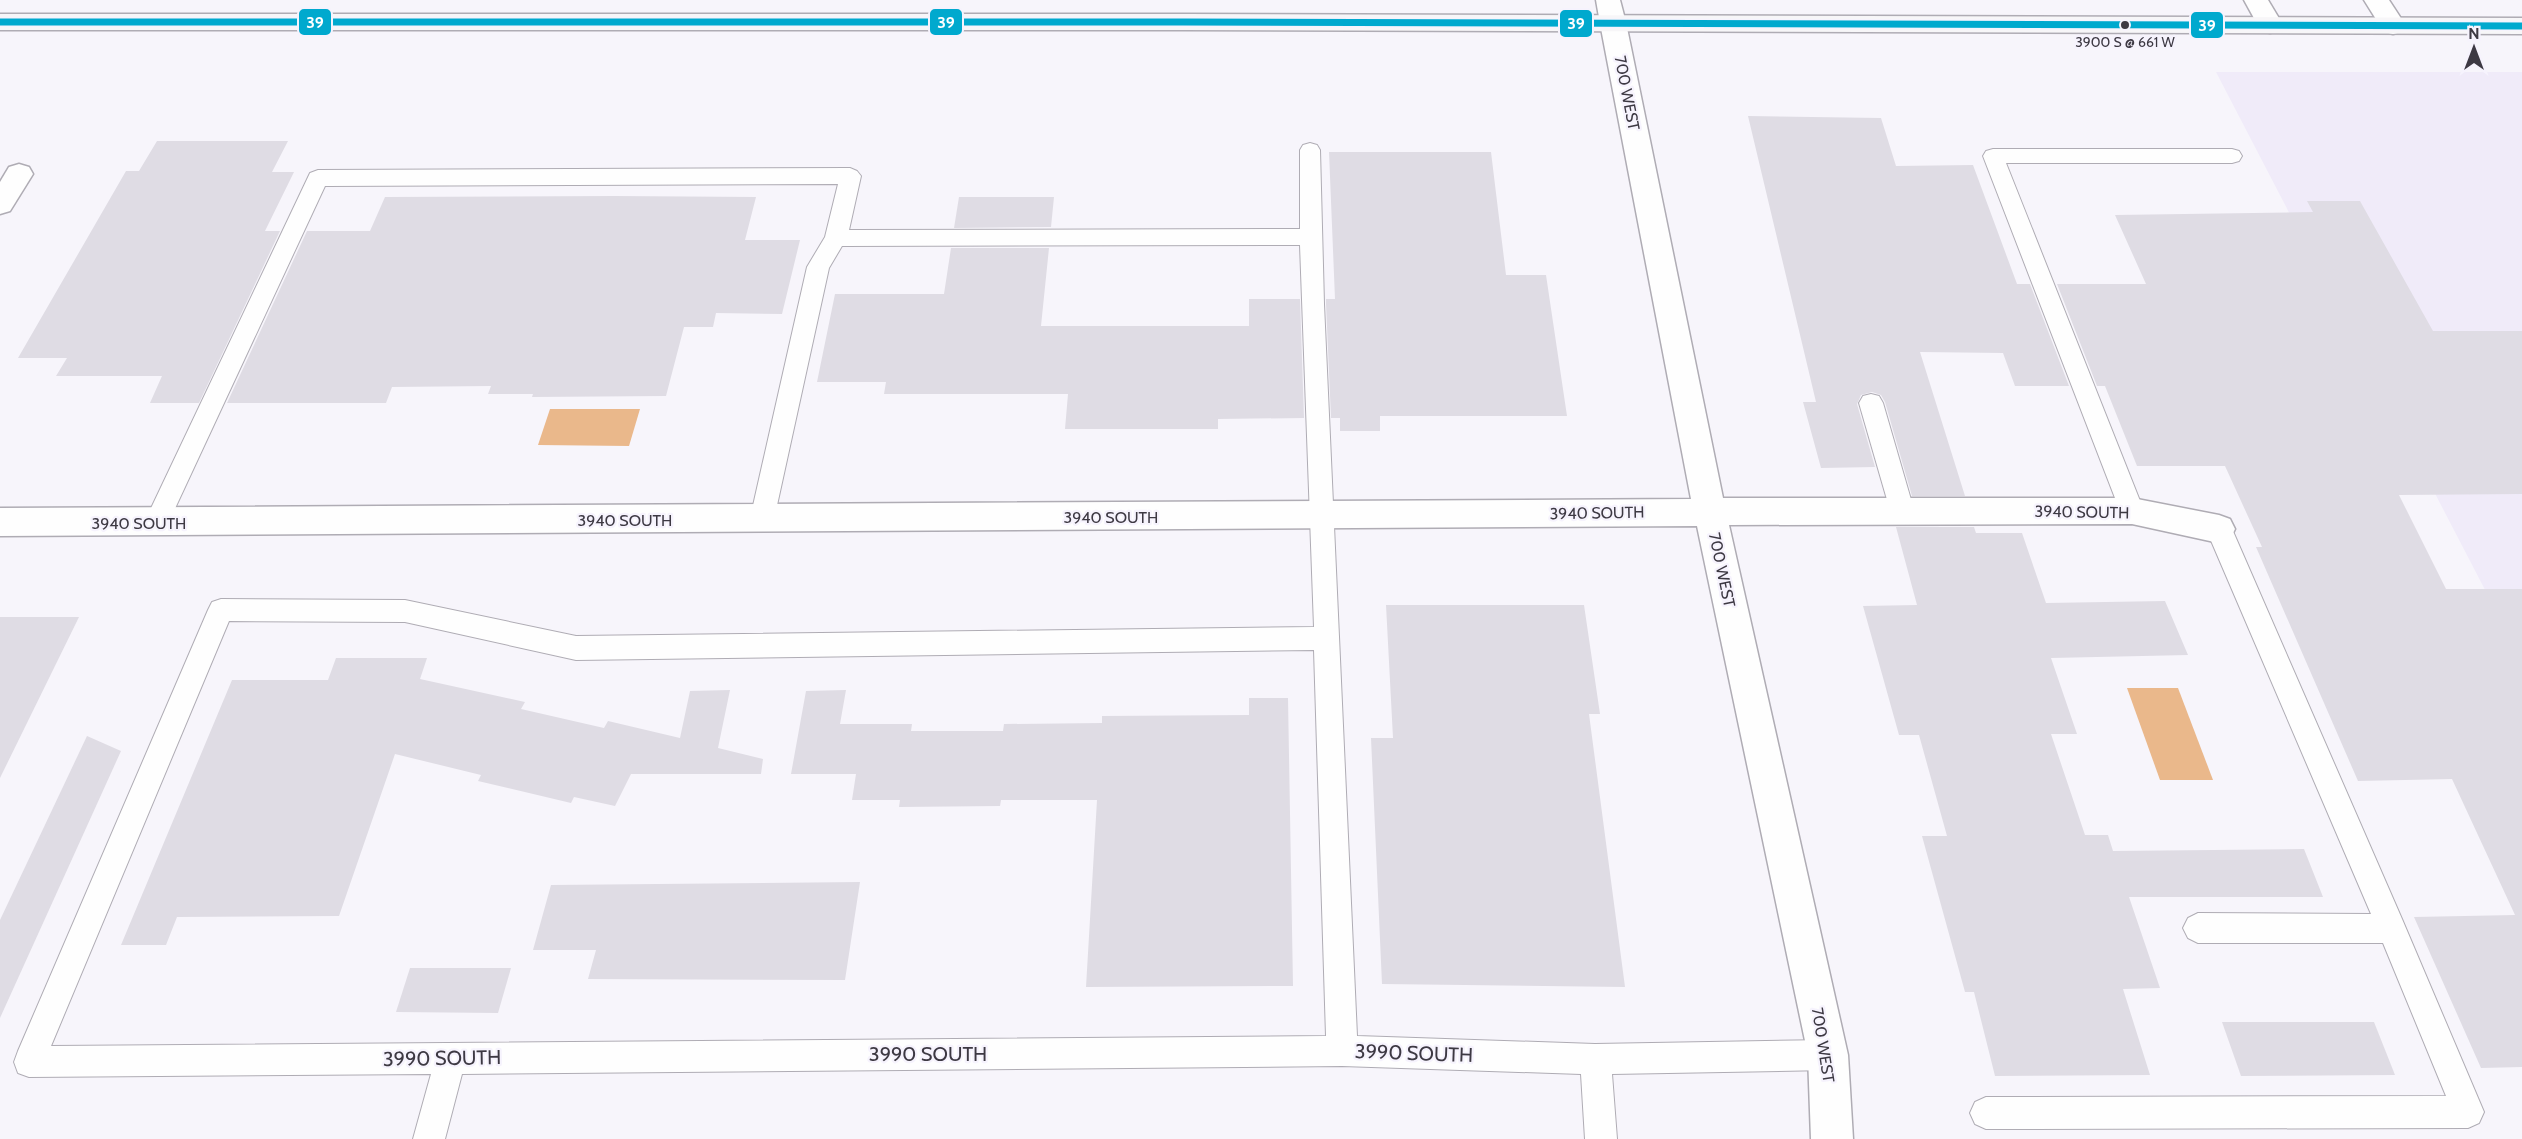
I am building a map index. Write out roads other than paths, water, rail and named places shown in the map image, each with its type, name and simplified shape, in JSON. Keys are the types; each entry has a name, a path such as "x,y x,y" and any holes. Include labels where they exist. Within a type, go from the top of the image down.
{"main road":[{"path":"0,22 1611,12 2270,26 2522,26"}],"street":[{"path":"2256,0 2270,26"},
{"path":"2376,0 2393,26"},
{"name":"700 WEST","path":"1611,12 1710,512 1828,1055 1832,1139"},
{"path":"0,173 19,174 0,204"},
{"name":"3940 SOUTH","path":"0,522 1320,516 1902,510 2132,511 2219,529"}],"lane":[{"path":"1310,150 1310,237 1342,1051"},
{"path":"2132,511 1993,156 2232,156"},
{"path":"156,523 318,178 850,176 836,238 818,267 762,519"},
{"path":"836,238 1310,237"},
{"path":"1871,403 1902,510"},
{"path":"1986,1113 2468,1112 2392,929 2219,529"},
{"name":"3990 SOUTH","path":"1326,638 576,648 405,611 221,610 29,1062 1342,1051 1595,1059 1828,1055"},
{"path":"2198,927 2392,929"},
{"path":"429,1139 451,1058"},
{"path":"1595,1059 1601,1139"}],"place":[{"name":"3900 S @ 661 W","path":"2125,25"}]}
